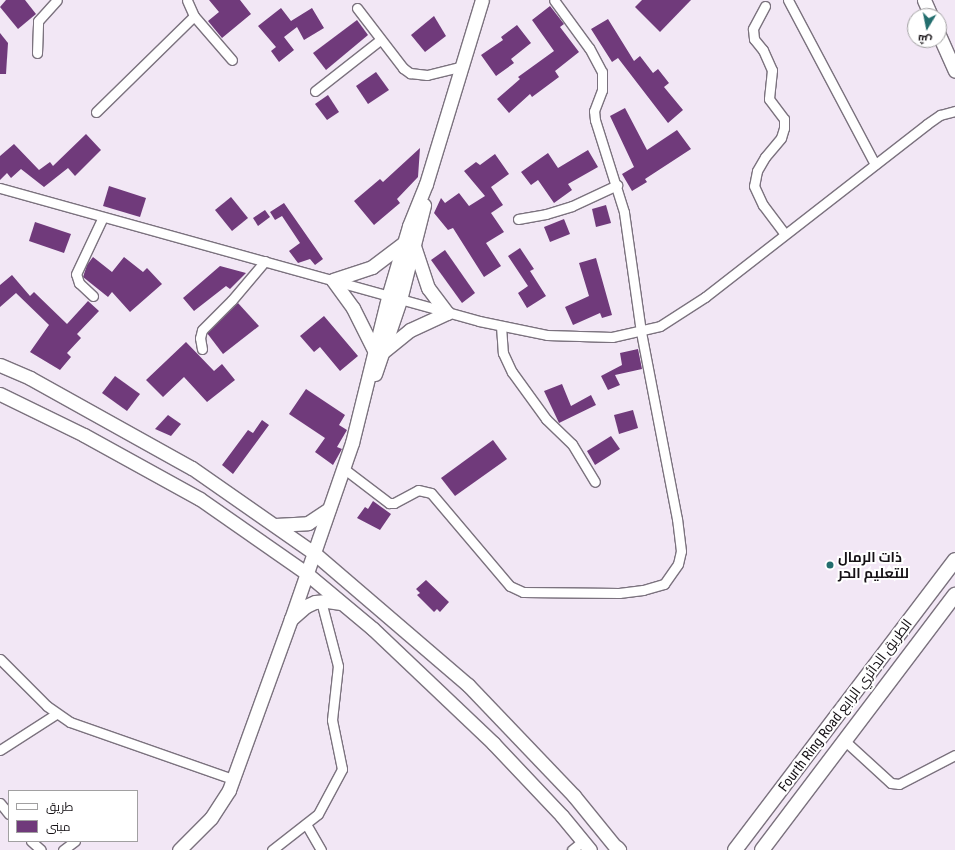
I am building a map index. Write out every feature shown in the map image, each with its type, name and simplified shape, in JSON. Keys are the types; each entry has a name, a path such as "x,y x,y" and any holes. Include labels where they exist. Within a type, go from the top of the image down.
{"main road":[{"path":"179,850 211,818 233,779 291,619 343,468 410,244 426,184 482,0"},
{"path":"945,48 954,66"},
{"path":"378,351 353,308 333,280 372,267 410,244"},
{"path":"378,351 410,330 447,313 428,288 410,244"},
{"path":"0,365 30,378 192,468 275,524 314,553 468,684 568,790 618,849"},
{"path":"0,394 84,435 200,499 306,573 373,629 493,743 586,846"},
{"path":"275,524 308,523 329,509"},
{"name":"Fourth Ring Road الطريق الدائري الرابع","path":"735,850 955,560"},
{"name":"Fourth Ring Road الطريق الدائري الرابع","path":"762,850 955,595"},
{"path":"291,619 306,606 322,601 341,603"}],"street":[{"path":"37,54 38,20 57,0"},
{"path":"788,0 875,164"},
{"path":"189,1 194,16 232,60"},
{"path":"343,468 389,503 418,490 431,493 510,586 516,590 534,594 619,593 644,590 664,584 672,576 681,551 677,519 641,332 634,269 617,185 594,111 602,90 602,72 589,48 558,1"},
{"path":"765,2 753,29 754,40 763,50 772,70 769,99 784,119 784,128 781,138 765,157 757,171 754,186 763,205 784,233"},
{"path":"357,8 380,40 410,73 427,75 462,66"},
{"path":"96,112 194,16"},
{"path":"315,90 380,40"},
{"path":"0,188 447,313 501,326 569,338 612,337 641,332 665,323 705,297 784,233 934,119 955,111"},
{"path":"518,219 536,217 565,208 617,185"},
{"path":"93,296 79,283 76,274 103,217"},
{"path":"202,349 200,338 202,330 232,300 265,261"},
{"path":"501,326 503,353 512,372 546,419 572,444 595,482"},
{"path":"272,850 306,824 326,802 342,769 332,720 338,666 322,601"},
{"path":"0,659 56,714 98,733 233,779"},
{"path":"0,750 56,714"},
{"path":"845,741 888,782 894,784 955,755"},
{"path":"0,803 8,813"},
{"path":"306,824 321,850"},
{"path":"32,842 41,850"},
{"path":"63,850 74,842"},
{"path":"572,850 586,846"}],"building":[{"path":"6,0 25,0 36,14 18,29 0,7"},
{"path":"209,0 240,0 251,14 222,38 208,21 219,12"},
{"path":"642,0 691,0 660,32 635,7"},
{"path":"550,6 564,24 560,27 579,52 555,71 559,77 532,97 530,94 509,113 497,99 520,79 518,77 554,51 532,20"},
{"path":"281,8 291,21 312,8 324,28 304,40 297,27 284,37 294,50 279,62 271,51 276,47 258,26"},
{"path":"434,16 446,36 425,52 411,35"},
{"path":"608,19 634,61 640,56 653,73 658,69 669,83 664,87 683,110 668,123 618,58 612,62 591,29"},
{"path":"357,20 368,35 326,70 313,53"},
{"path":"517,25 531,43 511,59 514,63 496,76 481,55 503,40 501,37"},
{"path":"0,33 8,43 6,74 0,74"},
{"path":"376,72 389,90 368,104 356,86"},
{"path":"328,95 339,112 327,120 315,104"},
{"path":"625,108 647,150 677,130 691,149 645,179 647,182 632,191 622,174 634,167 610,116"},
{"path":"86,134 101,150 75,176 68,168 44,187 21,169 11,178 7,173 0,180 0,156 14,144 39,170 50,162 53,166"},
{"path":"420,148 418,177 397,199 400,203 374,225 354,201 380,179 383,182"},
{"path":"588,150 598,167 568,184 572,190 554,203 538,180 531,185 521,172 548,153 558,168"},
{"path":"495,154 509,174 491,187 503,205 491,213 504,232 486,243 501,266 484,277 453,228 448,230 434,213 441,198 445,203 459,193 469,206 485,196 464,171 476,162 480,165"},
{"path":"109,186 146,198 140,217 103,206"},
{"path":"231,197 248,218 232,231 215,210"},
{"path":"284,203 323,259 315,265 310,259 298,263 289,251 300,243 282,216 275,220 270,212"},
{"path":"606,205 611,223 596,227 592,209"},
{"path":"265,210 270,217 258,226 253,218"},
{"path":"564,219 570,234 550,242 544,227"},
{"path":"35,222 71,234 64,253 29,241"},
{"path":"520,248 534,269 530,271 546,296 527,308 518,293 528,286 508,256"},
{"path":"445,250 475,293 462,303 431,260"},
{"path":"93,257 112,272 124,257 143,272 147,268 162,284 130,312 112,292 108,297 83,277 87,265"},
{"path":"596,258 612,315 602,318 600,313 573,325 565,307 589,296 579,263"},
{"path":"220,266 246,273 230,289 226,286 194,311 183,298"},
{"path":"12,275 30,296 34,292 67,324 88,301 99,311 77,334 81,338 67,353 71,357 60,370 30,352 49,325 16,293 0,307 0,285"},
{"path":"238,303 259,326 223,354 207,333"},
{"path":"324,316 358,356 340,371 320,347 314,352 300,336"},
{"path":"186,342 214,371 222,364 235,380 207,402 184,377 163,397 146,380"},
{"path":"638,349 642,369 615,375 620,385 608,390 601,376 622,365 620,353"},
{"path":"115,376 140,394 127,411 102,393"},
{"path":"562,384 571,406 591,395 596,405 559,423 544,391"},
{"path":"306,389 345,415 339,425 347,430 337,447 342,449 333,465 315,452 325,438 289,414"},
{"path":"633,410 638,428 619,434 614,415"},
{"path":"168,415 181,424 171,436 155,429"},
{"path":"262,420 269,425 233,474 222,465 248,430 253,433"},
{"path":"611,436 620,449 595,465 587,451"},
{"path":"493,440 507,459 455,496 441,478"},
{"path":"373,501 391,514 380,530 357,518 365,507 368,509"},
{"path":"426,580 449,602 440,612 437,609 434,612 417,595 420,593 416,589"}],"place":[{"name":"ذات الرمال للتعليم الحر","path":"830,565"}]}
